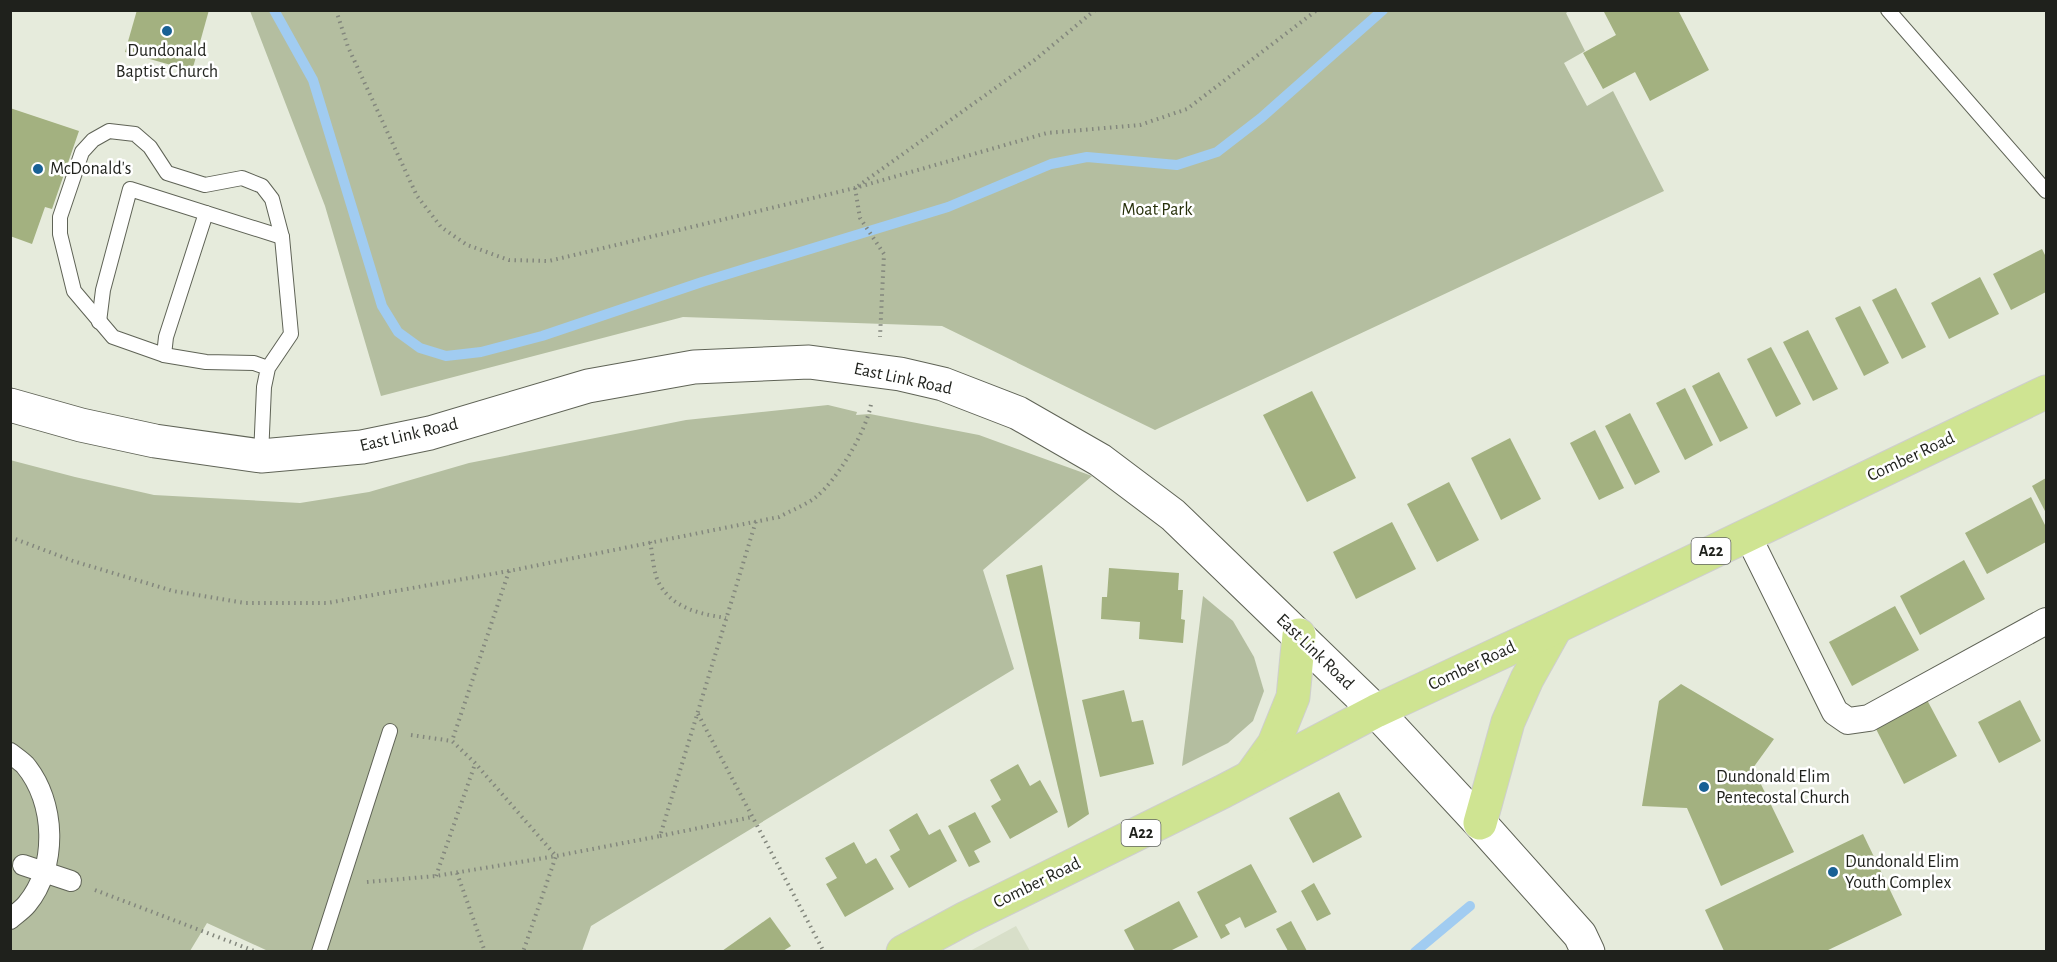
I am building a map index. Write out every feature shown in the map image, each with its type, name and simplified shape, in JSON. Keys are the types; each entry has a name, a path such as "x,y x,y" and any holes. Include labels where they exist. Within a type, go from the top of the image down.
{"highway":[{"name":"Comber Road","path":"903,951 1250,777 1376,711 2046,392"},
{"path":"1480,823 1508,722 1527,679 1556,627"},
{"name":"A22","path":"1250,777 1274,744 1293,697 1299,635"}],"street":[{"name":"East Link Road","path":"10,405 81,425 155,441 261,456 362,447 430,433 588,386 694,368 808,362 876,371 943,384 1018,413 1100,460 1173,515 1376,711 1580,935 1588,951"},
{"path":"1747,534 1835,712 1848,720 1869,718 2046,621"},
{"path":"10,753 25,765 44,798 51,835 45,872 28,903 10,920"},
{"path":"23,865 71,881"}],"lane":[{"path":"1888,10 2046,191"},
{"path":"261,456 264,387 268,368 291,334 282,237 272,199 262,186 242,178 204,185 167,173 150,147 135,134 109,131 93,140 82,152 60,217 60,234 75,291 113,338 164,355 206,362 254,363 268,368"},
{"path":"99,322 103,290 130,189 282,237"},
{"path":"164,355 166,337 206,213"},
{"path":"319,951 390,731"}],"path":[{"path":"336,10 348,47 417,196 441,227 467,245 509,260 549,261 855,188 1047,133 1140,125 1187,109 1317,10"},
{"path":"855,188 1036,59 1095,10"},
{"path":"10,537 73,561 173,591 245,603 327,603 779,517 816,497 845,464 870,414 880,338 884,254 860,218 855,188"},
{"path":"660,836 756,521"},
{"path":"650,543 659,584 674,602 700,613 726,618"},
{"path":"452,741 510,570"},
{"path":"697,713 824,951"},
{"path":"390,731 452,741 556,856"},
{"path":"436,876 475,764"},
{"path":"340,884 457,873 752,817"},
{"path":"523,951 556,856"},
{"path":"457,873 485,951"},
{"path":"71,881 257,951"}],"shaded area":[{"path":"1016,926 1030,951 970,951"}],"green space":[{"name":"Moat Park","path":"250,11 1569,11 1566,13 1585,51 1564,63 1587,106 1613,91 1664,191 1155,430 942,326 683,317 381,396 325,206"},
{"path":"828,405 857,412 856,415 870,414 979,435 1092,476 983,570 1014,669 591,926 582,951 268,951 207,923 190,951 11,952 10,460 154,495 300,503 369,492 469,463 686,420"},
{"path":"1203,596 1233,621 1254,657 1264,691 1253,721 1228,743 1182,766"}],"building":[{"name":"Dundonald Baptist Church","path":"137,10 209,10 192,71 125,52"},
{"path":"1603,10 1678,10 1709,70 1650,101 1635,72 1603,89 1583,53 1616,35"},
{"name":"McDonald's","path":"10,108 79,131 52,209 45,207 32,244 10,236"},
{"path":"2042,249 2046,257 2046,292 2011,310 1993,274"},
{"path":"1980,277 1999,314 1949,339 1931,303"},
{"path":"1896,288 1926,347 1902,359 1872,300"},
{"path":"1860,306 1889,363 1864,376 1835,318"},
{"path":"1808,330 1838,389 1813,401 1783,342"},
{"path":"1771,347 1801,404 1776,417 1747,359"},
{"path":"1719,372 1748,428 1720,442 1692,386"},
{"path":"1685,388 1713,445 1685,460 1656,403"},
{"path":"1312,391 1356,478 1307,502 1263,415"},
{"path":"1630,413 1660,472 1635,485 1605,426"},
{"path":"1595,430 1624,488 1599,500 1570,443"},
{"path":"1510,438 1541,499 1501,520 1471,458"},
{"path":"2046,478 2046,513 2032,486"},
{"path":"1449,482 1479,540 1437,562 1407,504"},
{"path":"2031,497 2046,527 2046,542 1987,574 1965,533"},
{"path":"1392,522 1416,569 1356,599 1333,552"},
{"path":"1964,560 1985,599 1920,635 1900,596"},
{"path":"1042,565 1089,814 1068,828 1006,575"},
{"path":"1109,568 1179,573 1178,590 1183,590 1181,619 1185,620 1183,643 1139,639 1140,622 1101,619 1102,597 1107,597"},
{"path":"1895,606 1919,650 1852,686 1829,642"},
{"name":"Dundonald Elim Pentecostal Church","path":"1681,684 1774,739 1753,768 1794,852 1721,886 1687,808 1642,806 1659,701"},
{"path":"1124,690 1132,722 1143,720 1154,764 1100,777 1082,700"},
{"path":"1926,698 1957,756 1904,784 1874,725"},
{"path":"2020,700 2041,741 1999,763 1978,722"},
{"path":"1018,764 1030,786 1040,780 1058,812 1010,839 991,806 1001,800 990,780"},
{"path":"1339,792 1362,837 1313,863 1289,818"},
{"path":"975,812 991,842 974,851 980,862 969,867 948,826"},
{"path":"917,813 929,835 940,829 957,861 909,888 890,856 900,850 889,830"},
{"name":"Dundonald Elim Youth Complex","path":"1863,834 1902,915 1826,951 1724,951 1705,910"},
{"path":"854,842 866,864 876,858 894,889 845,917 826,884 837,878 825,858"},
{"path":"1251,864 1277,912 1245,928 1240,917 1225,925 1230,934 1221,939 1197,892"},
{"path":"1314,883 1331,914 1317,921 1301,891"},
{"path":"1179,901 1198,937 1170,951 1135,951 1124,930"},
{"path":"770,917 791,946 783,951 722,951"},
{"path":"1291,921 1307,951 1288,951 1276,929"}],"waterway":[{"path":"274,10 313,80 382,306 398,332 420,348 446,356 481,352 542,336 702,282 948,207 1051,164 1087,157 1177,165 1217,152 1261,118 1383,10"},
{"path":"1415,952 1470,906"}],"place":[{"name":"Dundonald Baptist Church","path":"167,31"},
{"name":"McDonald's","path":"38,169"},
{"name":"Dundonald Elim Pentecostal Church","path":"1704,787"},
{"name":"Dundonald Elim Youth Complex","path":"1833,872"}]}
